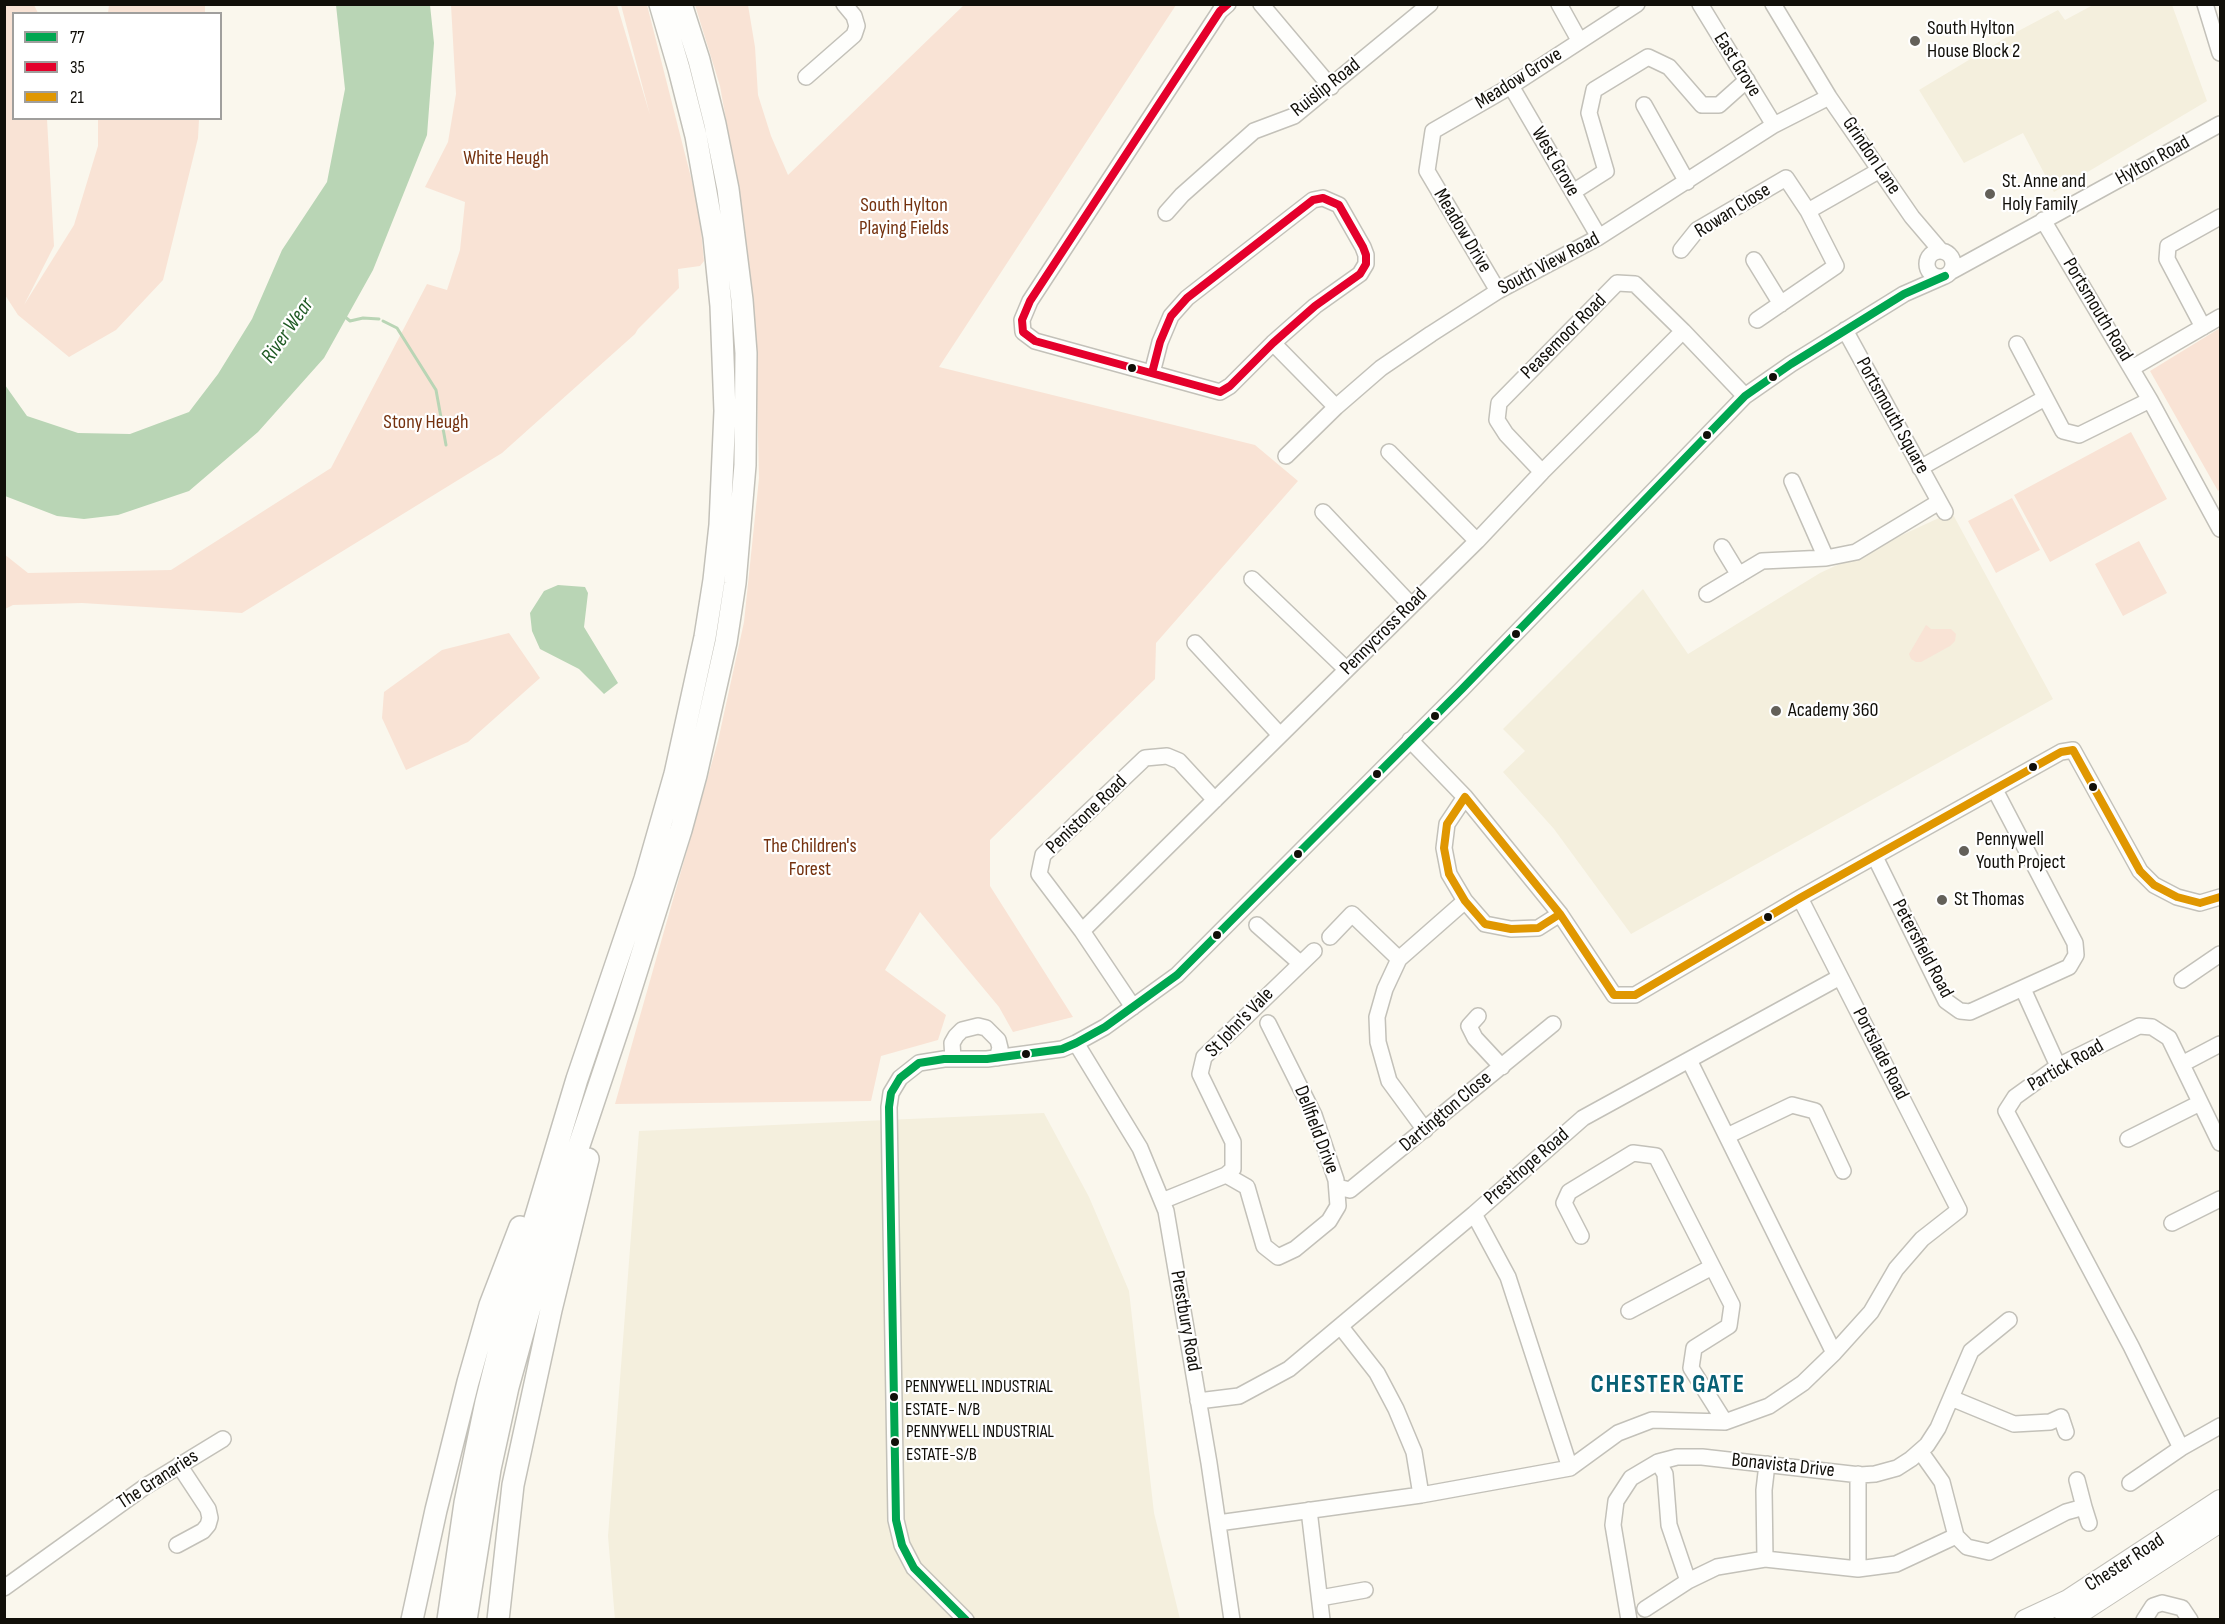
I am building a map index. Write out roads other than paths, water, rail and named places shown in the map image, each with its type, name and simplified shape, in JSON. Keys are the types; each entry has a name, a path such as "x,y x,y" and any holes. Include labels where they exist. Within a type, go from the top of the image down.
{"highway":[{"path":"448,1620 465,1503 486,1402 514,1289 577,1079 645,879 675,774 705,637 720,525 725,411 721,306 714,237 696,136 680,69 660,4"},
{"path":"466,1620 490,1469 508,1387 555,1217 664,887 696,775 726,642 735,583 745,465 746,353 728,189 699,60 681,4"},
{"path":"498,1620 513,1485 551,1311 625,1008"},
{"path":"412,1620 436,1510 490,1305 577,1079"}],"main road":[{"name":"Chester Road","path":"2025,1620 2068,1600 2220,1500"},
{"name":"Chester Road","path":"2066,1620 2086,1610 2220,1522"}],"street":[{"path":"806,77 854,35 857,26 854,16 844,4"},
{"path":"1152,373 1160,342 1171,316 1187,298 1313,200 1323,198 1339,205 1363,248 1366,264 1360,274 1315,306 1273,343 1230,386 1220,392 1035,341 1023,332 1022,320 1030,301 1220,11 1228,4"},
{"path":"1261,4 1331,87"},
{"name":"Ruislip Road","path":"1166,213 1182,195 1254,131 1294,116 1430,4"},
{"path":"1559,4 1579,40"},
{"name":"Meadow Grove","path":"1427,171 1433,132 1511,86 1637,4"},
{"name":"East Grove","path":"1700,4 1774,125"},
{"name":"Grindon Lane","path":"1773,4 1829,97 1912,217 1944,252"},
{"path":"2205,4 2220,53"},
{"path":"1573,192 1606,171 1589,113 1594,90 1648,57 1669,67 1702,105 1719,105 1747,80"},
{"name":"West Grove","path":"1511,86 1599,237"},
{"name":"South View Road","path":"1286,456 1336,407 1381,368 1498,291 1599,237 1774,125 1829,97"},
{"path":"1644,105 1687,182"},
{"name":"Hylton Road","path":"966,1620 914,1568 902,1545 896,1520 889,1107 891,1093 900,1078 919,1063 953,1059 997,1058 1062,1048 1076,1043 1133,1007 1177,975 1462,689 1746,396 1845,330 1911,290 1948,274 2220,124"},
{"path":"1808,211 1880,170"},
{"name":"Meadow Drive","path":"1427,171 1498,291"},
{"name":"Rowan Close","path":"1681,250 1697,230 1786,178 1808,211 1836,266 1757,320"},
{"name":"Grindon Lane","path":"1912,217 1927,264"},
{"path":"2203,327 2167,259 2168,246 2220,217"},
{"name":"Portsmouth Road","path":"2043,220 2132,368 2220,529"},
{"name":"Hylton Road","path":"1944,252 1990,249"},
{"path":"1944,252 1953,262 1948,274 1936,277 1927,264 1930,255 1944,252"},
{"path":"1754,260 1781,304"},
{"name":"Hylton Road","path":"1911,290 1927,264"},
{"name":"Peasemoor Road","path":"1542,472 1501,427 1497,420 1499,403 1617,283 1635,284 1746,396"},
{"path":"2132,368 2220,317"},
{"name":"Portsmouth Square","path":"1707,594 1762,561 1826,558 1856,552 1942,507 1845,330"},
{"name":"Pennycross Road","path":"1082,931 1476,541 1683,331"},
{"path":"1273,343 1336,407"},
{"path":"2017,344 2062,431 2079,435 2150,400"},
{"path":"1920,468 2045,398"},
{"path":"1389,452 1476,541"},
{"path":"1792,481 1826,558"},
{"path":"1323,512 1410,604"},
{"path":"1722,547 1739,575"},
{"path":"1252,579 1346,669"},
{"path":"1196,643 1280,735"},
{"path":"1410,740 1465,797 1560,914 1614,995 1635,995 1800,898 2061,752 2073,750 2140,871 2154,885 2176,897 2200,903 2220,897"},
{"name":"Penistone Road","path":"1133,1007 1082,931 1039,874 1043,855 1145,759 1167,756 1179,760 1215,800"},
{"name":"Petersfield Road","path":"1875,857 1946,1001 1960,1011 1970,1012 2069,968 2076,955 2075,943 1995,790"},
{"path":"1465,797 1448,824 1444,848 1449,874 1465,901 1485,924 1511,929 1538,928 1560,914"},
{"name":"Portslade Road","path":"1800,898 1959,1210 1915,1246 1896,1269 1871,1312 1834,1353"},
{"path":"1425,1130 1389,1081 1378,1042 1377,1017 1380,1002 1399,959 1465,901"},
{"path":"1330,937 1352,914 1399,959"},
{"path":"1257,924 1299,963"},
{"name":"St John's Vale","path":"1226,1175 1233,1169 1233,1142 1200,1074 1204,1057 1314,951"},
{"path":"2182,980 2220,954"},
{"name":"Presthope Road","path":"1198,1401 1239,1396 1289,1369 1474,1214 1583,1118 1840,977"},
{"path":"2023,989 2058,1066"},
{"path":"1478,1016 1469,1026 1475,1038 1502,1067"},
{"name":"Dellfield Drive","path":"1226,1175 1246,1187 1264,1246 1278,1257 1295,1249 1329,1221 1338,1206 1336,1179 1314,1115 1268,1023"},
{"name":"Dartington Close","path":"1336,1187 1350,1190 1552,1024"},
{"path":"953,1059 952,1043 956,1036 962,1030 978,1026 986,1028 998,1040 1000,1048 997,1058"},
{"name":"Partick Road","path":"2181,1448 2131,1346 2006,1111 2014,1097 2058,1066 2139,1026 2152,1027 2169,1038 2220,1143"},
{"name":"Prestbury Road","path":"1076,1043 1140,1148 1166,1211 1232,1620"},
{"path":"2182,1064 2220,1044"},
{"path":"1218,1523 1421,1495 1570,1468 1618,1433 1652,1420 1725,1422 1769,1406 1803,1383 1834,1353 1689,1060"},
{"path":"2128,1139 2200,1103"},
{"path":"1727,1136 1792,1105 1815,1111 1843,1171"},
{"path":"1581,1236 1564,1203 1569,1192 1633,1153 1656,1156 1732,1305 1729,1326 1694,1348 1690,1368 1725,1422"},
{"path":"1162,1201 1226,1175"},
{"path":"2172,1223 2220,1199"},
{"path":"1474,1214 1508,1277 1570,1468"},
{"path":"1629,1311 1712,1267"},
{"name":"Bonavista Drive","path":"1629,1620 1613,1525 1616,1501 1631,1478 1658,1462 1677,1457 1702,1457 1858,1474 1875,1474 1897,1468 1927,1445 1938,1428 1971,1351 2008,1320"},
{"path":"1341,1327 1377,1373 1396,1408 1414,1452 1421,1495"},
{"path":"1951,1398 2014,1424 2050,1422 2058,1410 2066,1432"},
{"path":"2130,1483 2181,1448 2220,1426"},
{"name":"The Granaries","path":"4,1588 94,1521 223,1439"},
{"path":"1920,1451 1942,1482 1956,1536 1967,1547 1989,1551 2066,1512 2084,1507"},
{"path":"1658,1462 1665,1474 1669,1525 1688,1581"},
{"path":"1766,1559 1764,1490 1767,1464"},
{"path":"177,1545 203,1531 210,1518 208,1509 179,1465"},
{"path":"1858,1474 1858,1569"},
{"path":"2077,1480 2089,1522"},
{"path":"1309,1510 1322,1620"},
{"path":"1645,1610 1688,1581 1717,1566 1766,1559 1858,1569 1896,1564 1956,1536"},
{"path":"1320,1598 1365,1590"},
{"path":"2144,1620 2153,1606 2162,1603 2182,1608 2190,1620"}],"water":[{"name":"River Wear","path":"336,5 430,5 434,43 427,135 373,270 324,358 258,432 189,491 118,515 84,519 57,516 5,496 5,385 27,416 78,433 130,434 189,412 218,374 252,319 282,250 327,182 345,89"},
{"path":"558,585 585,587 588,593 584,627 618,683 604,694 579,669 540,649 532,631 530,613 544,591"}],"waterway":[{"path":"344,316 350,321 363,318 379,319"},
{"path":"383,321 397,328 436,390 446,445"}],"place":[{"name":"South Hylton House Block 2","path":"1915,41"},
{"name":"St. Anne and Holy Family","path":"1990,194"},
{"name":"Academy 360","path":"1776,711"},
{"name":"Pennywell Youth Project","path":"1964,851"},
{"name":"St Thomas","path":"1942,900"},
{"name":"PENNYWELL INDUSTRIAL ESTATE- N/B","path":"894,1397"},
{"name":"PENNYWELL INDUSTRIAL ESTATE-S/B","path":"895,1442"}],"district":[{"name":"CHESTER GATE","path":"1668,1385"}],"park label":[{"name":"White Heugh","path":"506,159"},
{"name":"South Hylton Playing Fields","path":"904,218"},
{"name":"Stony Heugh","path":"426,423"},
{"name":"The Children's Forest","path":"810,858"}]}
